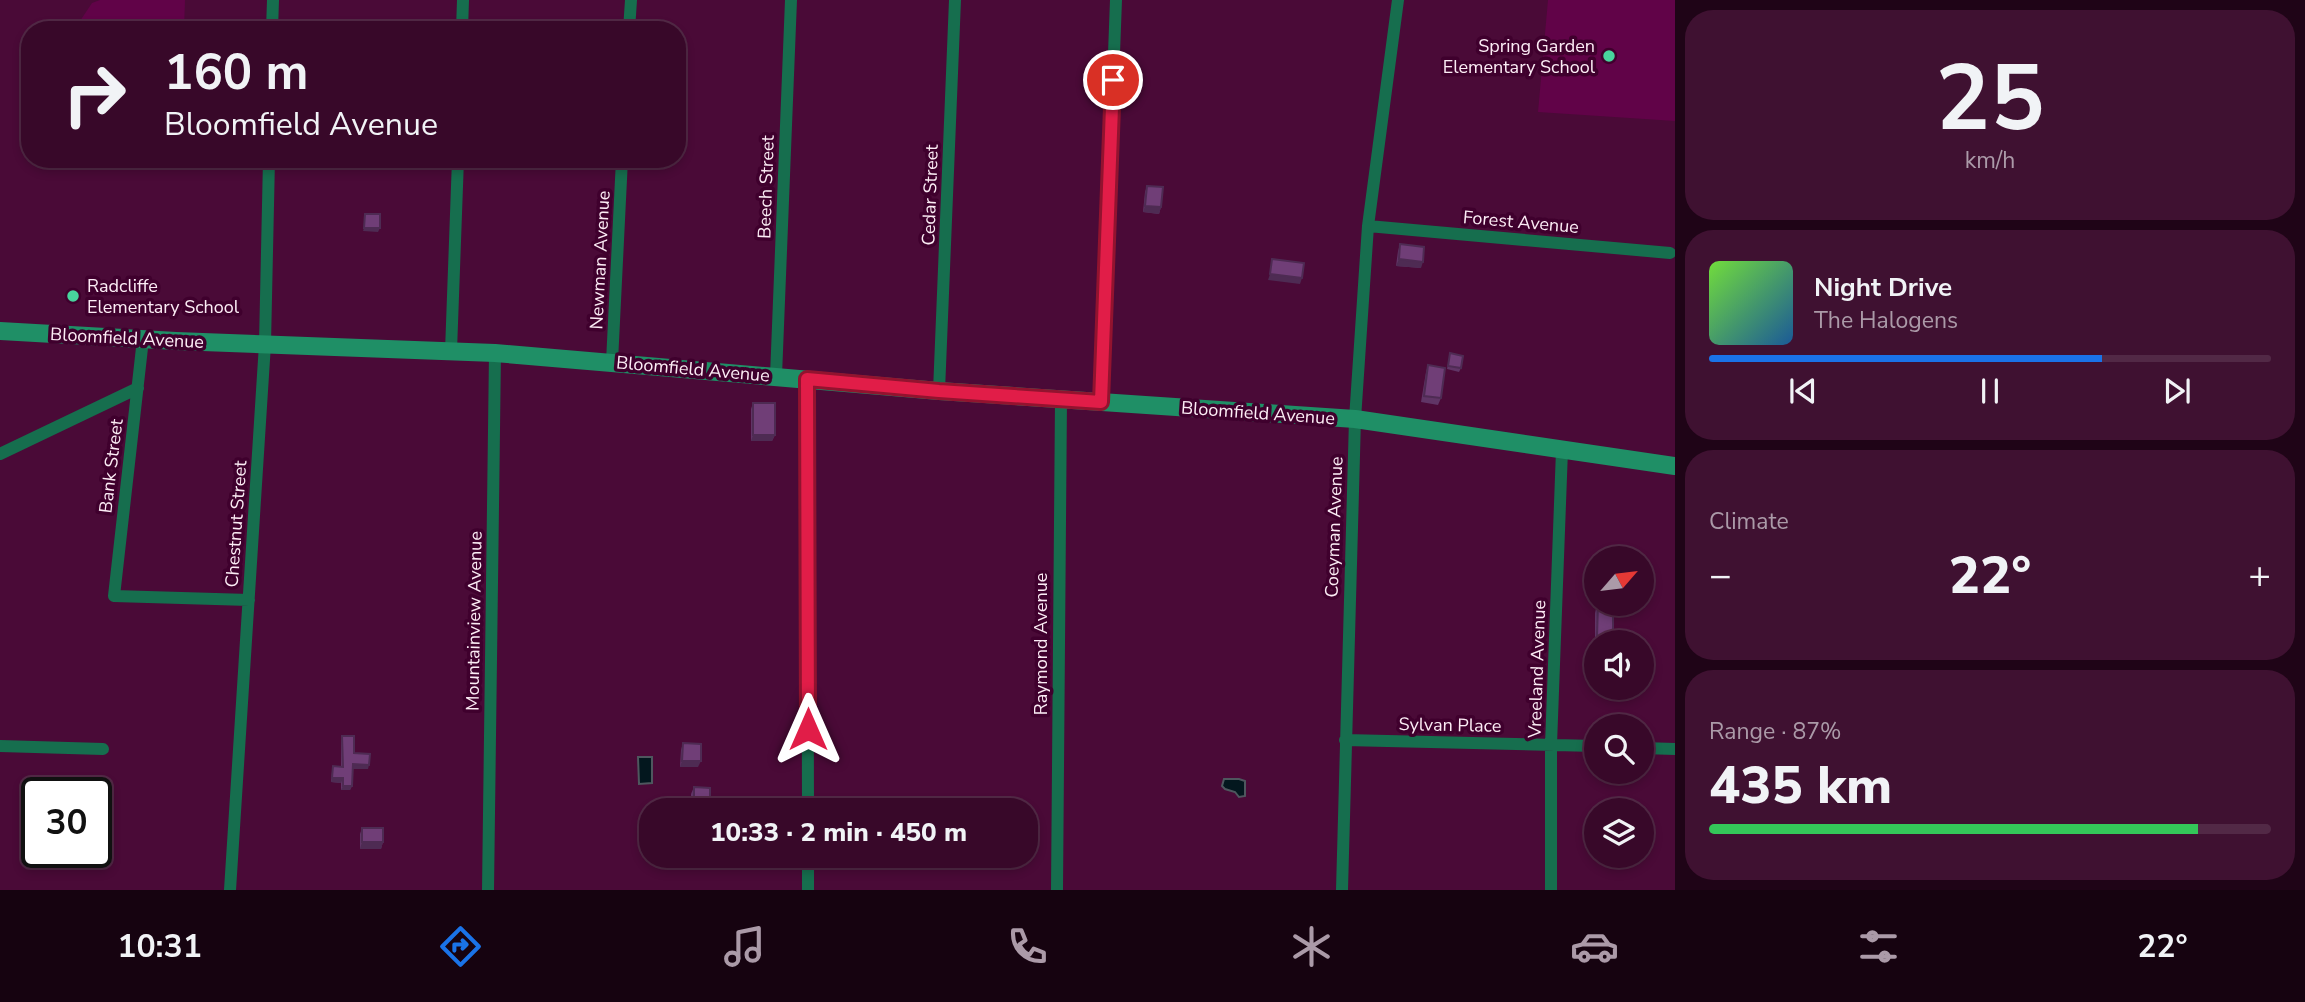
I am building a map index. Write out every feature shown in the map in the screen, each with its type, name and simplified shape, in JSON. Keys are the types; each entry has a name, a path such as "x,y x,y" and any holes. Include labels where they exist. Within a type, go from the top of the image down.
{"street":[{"path":"272,21 273,0"},
{"path":"462,21 463,0"},
{"path":"630,21 631,0"},
{"name":"Beech Street","path":"776,376 791,0"},
{"name":"Cedar Street","path":"939,391 955,0"},
{"path":"1101,402 1116,0"},
{"name":"Coeyman Avenue","path":"1342,890 1355,419 1368,226 1398,0"},
{"name":"Chestnut Street","path":"230,890 265,344 269,168"},
{"path":"451,351 457,168"},
{"name":"Newman Avenue","path":"612,362 622,168"},
{"name":"Forest Avenue","path":"1368,226 1670,253"},
{"name":"Bloomfield Avenue","path":"0,331 495,353 939,391 1355,419 1675,466"},
{"name":"Bank Street","path":"144,339 114,596 248,600"},
{"name":"Mountainview Avenue","path":"488,890 495,353"},
{"path":"807,379 808,798"},
{"path":"0,454 138,388"},
{"name":"Raymond Avenue","path":"1057,890 1061,399"},
{"name":"Vreeland Avenue","path":"1551,890 1551,745 1563,450"},
{"name":"Sylvan Place","path":"1345,740 1584,746"},
{"path":"0,746 103,749"},
{"path":"1654,748 1675,749"},
{"path":"808,868 808,890"}],"shaded area":[{"path":"100,0 185,0 184,21 80,21 92,3"},
{"name":"Spring Garden Elementary School","path":"1548,0 1675,0 1675,121 1538,112"}],"water":[{"path":"638,757 652,757 652,783 639,784"},
{"path":"1224,779 1245,781 1245,796 1239,797 1235,792 1225,789 1222,786"}],"building":[{"path":"1147,186 1163,187 1161,207 1145,206"},
{"path":"365,214 380,214 380,228 364,228"},
{"path":"1400,244 1424,247 1423,262 1399,259"},
{"path":"1272,259 1304,263 1302,278 1270,274"},
{"path":"1450,353 1463,356 1461,368 1448,366"},
{"path":"1428,365 1445,368 1441,398 1424,396"},
{"path":"753,403 775,403 775,435 753,435"},
{"path":"1598,616 1613,616 1613,630 1597,630"},
{"path":"342,736 354,736 354,753 370,754 369,765 353,764 352,786 343,786 343,778 332,778 333,766 343,767"},
{"path":"683,743 701,744 701,761 682,761"},
{"path":"694,787 710,788 710,798 694,798"},
{"path":"362,828 383,828 383,842 362,842"}],"place":[{"name":"Spring Garden Elementary School","path":"1609,56"},
{"name":"Radcliffe Elementary School","path":"73,296"}],"route":[{"path":"808,729 807,379 1101,402 1113,80"}]}
